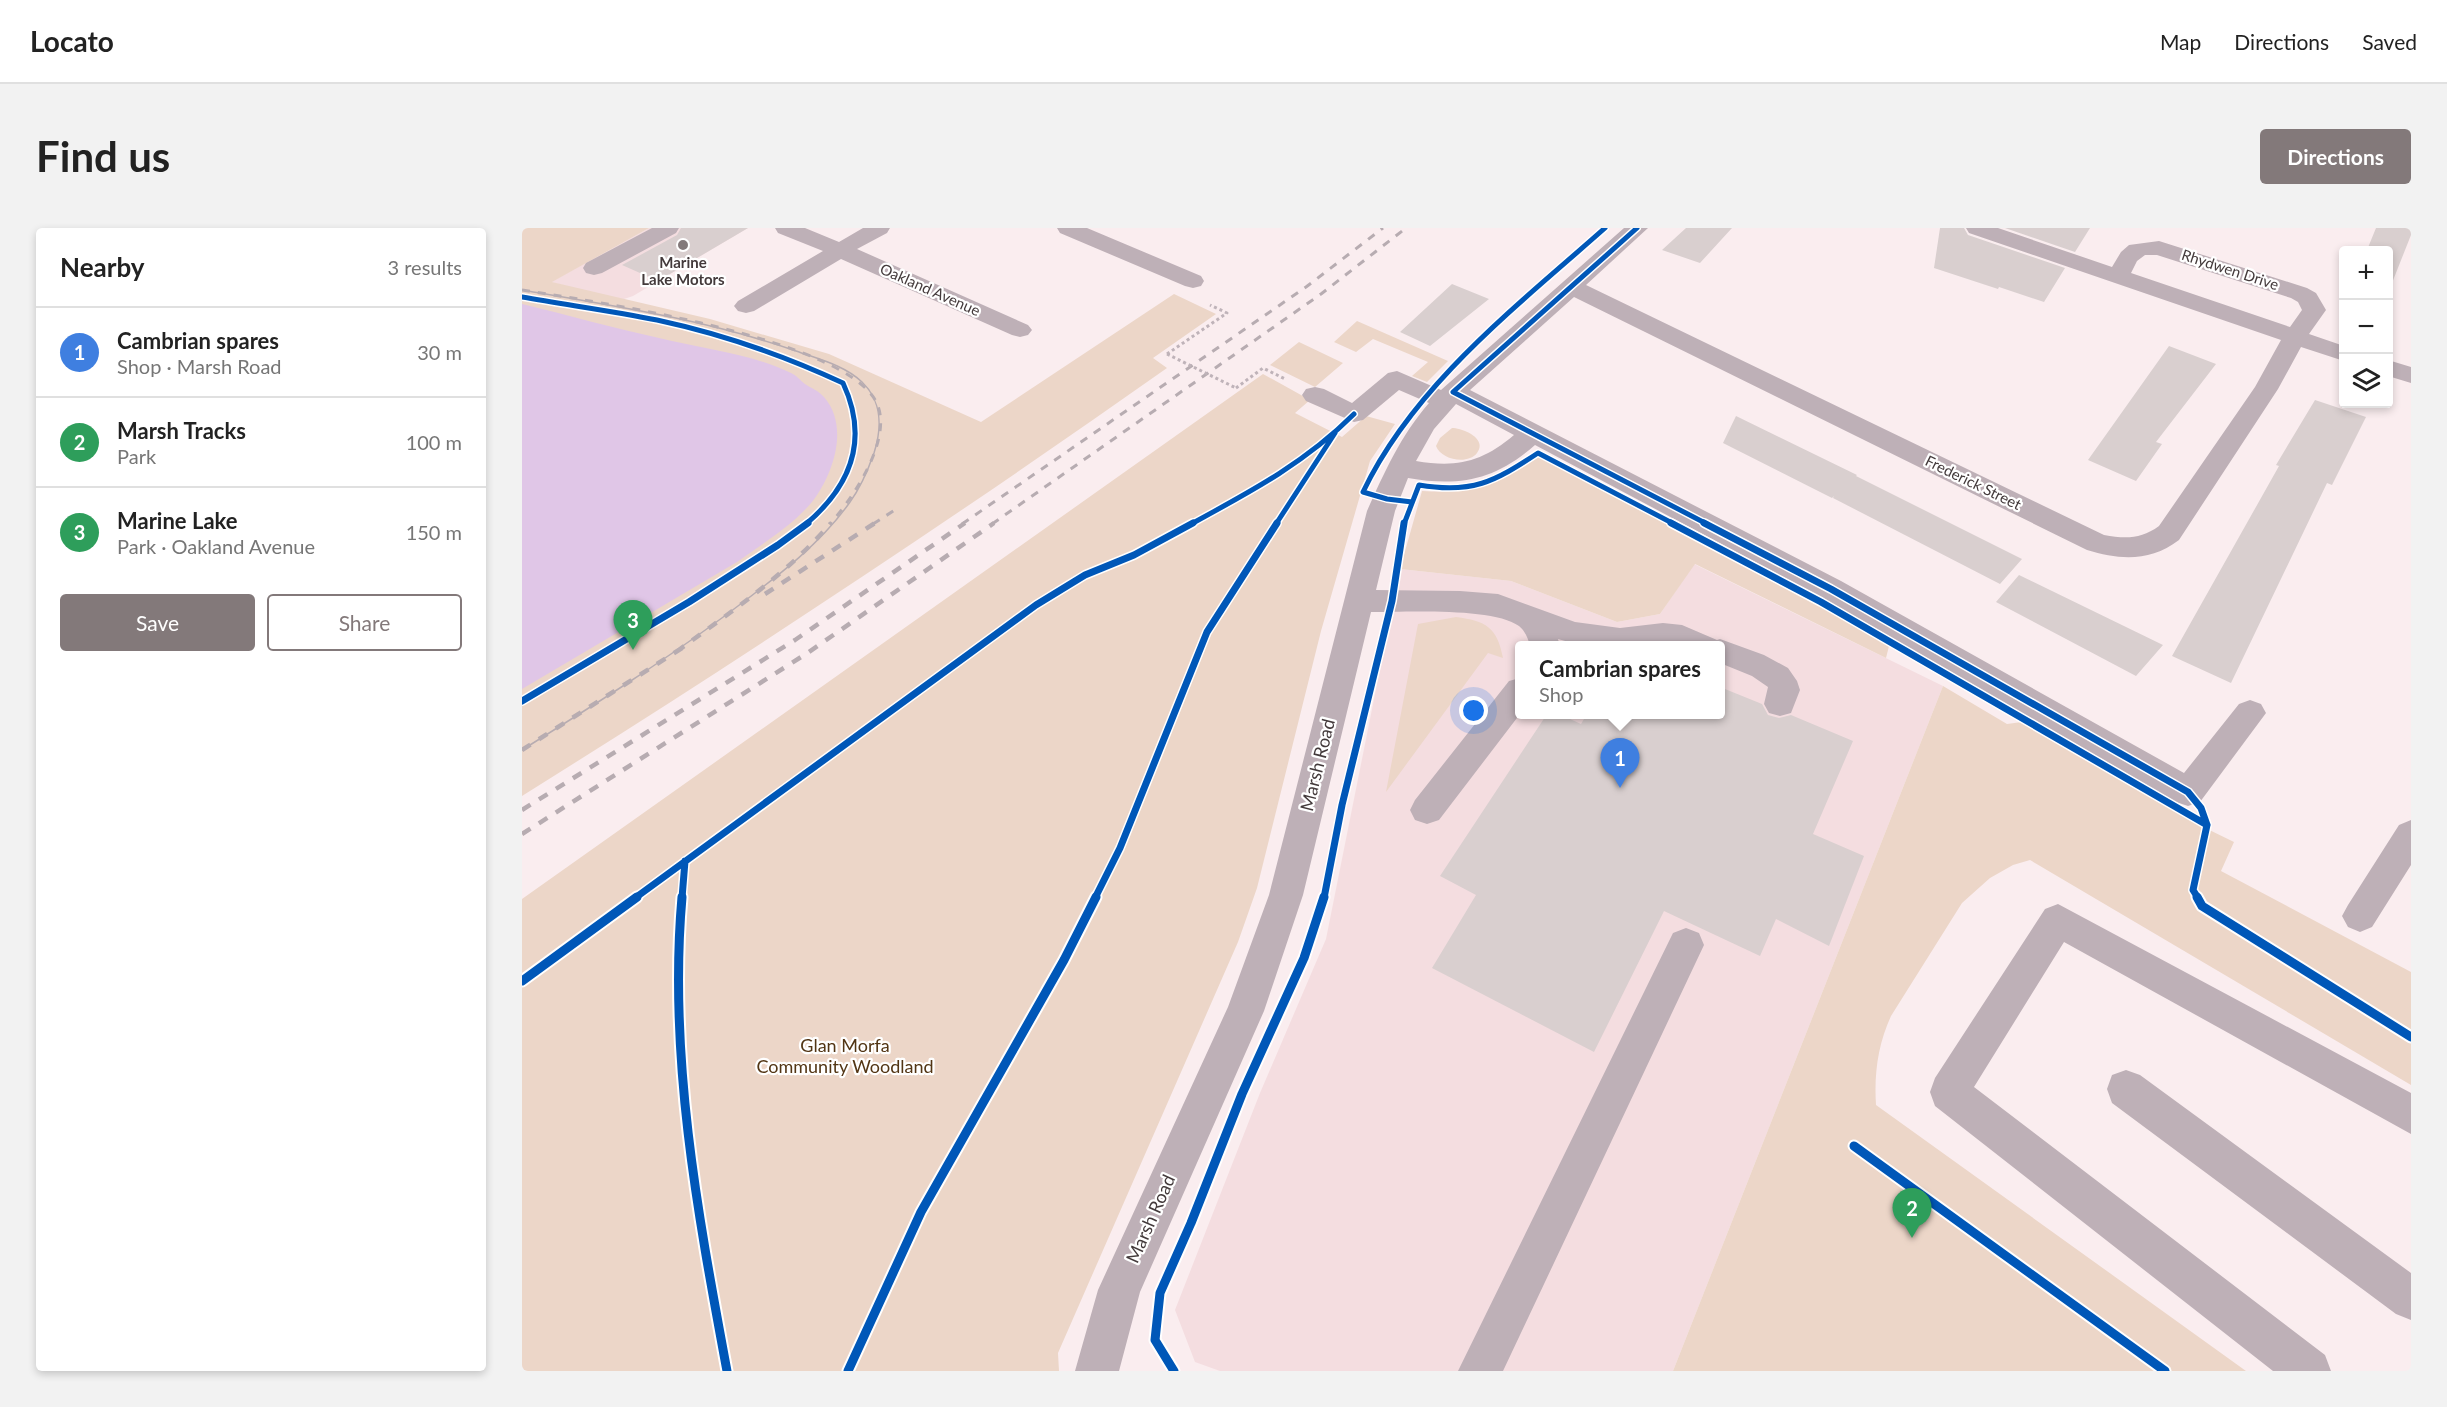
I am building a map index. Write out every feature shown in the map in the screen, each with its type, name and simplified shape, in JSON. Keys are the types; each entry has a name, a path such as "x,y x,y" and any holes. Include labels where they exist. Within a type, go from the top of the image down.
{"street":[{"path":"594,268 668,228"},
{"name":"Oakland Avenue","path":"786,228 1020,330"},
{"path":"746,306 879,228"},
{"path":"1068,228 1193,281"},
{"name":"Marsh Road","path":"1097,1371 1119,1290 1245,1011 1286,895 1381,511 1400,468 1425,424 1449,396 1637,228"},
{"path":"1977,228 2339,353"},
{"name":"Rhydwen Drive","path":"2118,276 2132,251 2150,247 2289,289 2308,298 2314,310 2294,338"},
{"name":"Frederick Street","path":"1572,287 2097,543 2126,549 2143,548 2157,543 2169,533 2266,389 2294,338"},
{"path":"2393,370 2411,375"},
{"path":"1315,395 1354,414 1396,379 1449,396 1533,433 1831,589 2188,792 2250,713"},
{"path":"1400,468 1458,475 1485,466 1513,452 1533,433"},
{"path":"1358,600 1489,602 1511,608 1532,620 1575,633 1620,639 1663,634 1682,636 1695,641"},
{"path":"1532,620 1544,636 1545,641"},
{"path":"1725,653 1770,671 1782,680 1785,694 1780,704"},
{"path":"1427,810 1515,696"},
{"path":"2360,916 2411,835"},
{"path":"2309,1371 1949,1092 2058,920 2411,1114"},
{"path":"1480,1371 1686,945"},
{"path":"2126,1089 2411,1299"}],"path":[{"path":"522,297 683,326 754,345 793,359 843,383 857,414 858,436 851,461 841,481 828,501 809,521 705,593 522,701"},
{"path":"1224,315 1167,354 1236,388 1263,368 1293,383"}],"shaded area":[{"name":"Marine Lake Motors","path":"649,228 748,228 633,296 621,300 551,282"},
{"path":"522,304 743,356 775,366 793,374 824,397 832,409 837,436 832,465 820,491 804,511 786,527 737,562 522,689"},
{"path":"1694,564 1943,686 1673,1371 1220,1371 1195,1362 1175,1310 1260,1093 1326,939 1400,569 1511,581 1617,622 1660,614"}],"green space":[{"path":"522,228 649,228 552,282 710,319 829,354 981,422 1174,294 1216,314 1153,358 1167,368 1088,424 848,587 522,796"},
{"path":"1357,321 1448,361 1427,382 1412,376 1428,362 1373,339 1356,352 1334,342"},
{"path":"1299,342 1343,363 1315,387 1270,365"},
{"name":"Glan Morfa Community Woodland","path":"1263,374 1310,400 1295,413 1342,437 1366,416 1395,424 1370,461 1321,631 1257,888 1238,942 1058,1353 1059,1371 522,1371 522,899"},
{"path":"1452,428 1467,432 1477,438 1479,448 1473,457 1461,460 1449,458 1439,451 1436,446 1440,438"},
{"path":"1543,454 1739,553 1891,638 1886,658 1695,564 1660,614 1617,622 1511,581 1400,569 1422,491 1473,489 1499,480"},
{"path":"1456,617 1475,621 1488,627 1497,639 1503,658 1488,653 1386,792 1418,624"},
{"path":"1943,686 2007,724 2029,721 2183,813 2193,822 2234,842 2221,871 2411,972 2411,1085 2030,860 2013,865 1990,878 1962,903 1891,1016 1878,1059 1876,1105 2246,1371 1673,1371"}],"building":[{"name":"Marine Lake Motors","path":"681,228 748,228 658,281 622,265 677,235"},
{"path":"1686,228 1732,228 1700,263 1662,250"},
{"path":"1940,228 1964,228 1968,235 2065,268 2044,302 1999,287 1998,289 1934,268"},
{"path":"2005,228 2090,228 2075,252"},
{"path":"2376,228 2411,228 2411,235 2393,280 2393,246 2369,246"},
{"path":"1452,284 1489,299 1430,346 1400,332"},
{"path":"2169,346 2216,364 2156,442 2162,444 2136,481 2088,460"},
{"path":"2315,400 2366,417 2332,485 2327,483 2231,683 2172,656 2279,466 2276,465"},
{"path":"1736,416 2022,559 2000,584 1833,498 1834,496 1832,498 1723,443"},
{"path":"2019,575 2163,645 2136,676 1996,602"},
{"path":"1725,689 1762,704 1768,715 1779,718 1791,715 1853,741 1813,834 1864,856 1829,946 1776,919 1760,956 1664,911 1594,1052 1432,968 1476,895 1440,876 1544,719 1570,719 1581,724 1584,719 1725,719"}],"tram line":[{"path":"522,290 695,322 762,340 822,360 847,371 869,389 877,406 879,425 874,453 858,490 838,518 811,547 734,609 682,646 522,750"}],"railway":[{"path":"962,524 1306,287 1383,228"},
{"path":"992,524 1321,294 1406,228"},
{"path":"522,290 658,314 772,342 821,361 858,382 878,406 881,420 879,436 868,469 849,500 830,524"},
{"path":"873,524 898,508"},
{"path":"678,651 777,576 831,523"},
{"path":"765,594 875,523"},
{"path":"522,810 795,640 965,523"},
{"path":"522,834 809,652 994,523"},
{"path":"678,651 682,648"},
{"path":"522,750 678,651"}],"cycle path":[{"path":"1412,502 1387,499 1363,492 1389,443 1422,400 1459,361 1605,228"},
{"path":"1637,228 1453,392 1831,589 2188,792 2201,808 2207,825 2193,890 2202,906 2411,1037"},
{"path":"522,297 685,327 765,350 791,360 843,383 851,399 857,429 853,457 847,471 821,510 800,529 662,619 522,701"},
{"path":"522,981 1036,605 1085,575 1134,555 1271,481 1335,433 1354,414"},
{"path":"848,1371 921,1212 1064,960 1120,848 1207,632 1335,433"},
{"path":"1174,1371 1155,1340 1160,1293 1191,1223 1242,1094 1304,958 1324,897 1342,805 1392,601 1404,523 1419,485 1451,490 1471,487 1501,476 1538,453 1821,602 2207,825"},
{"path":"685,861 678,990 686,1118 704,1245 727,1371"},
{"path":"1854,1146 2165,1371"}],"place":[{"name":"Marine Lake Motors","path":"683,245"},
{"name":"Marine Lake","path":"633,650"},
{"name":"Cambrian spares","path":"1620,788"},
{"name":"Marsh Tracks","path":"1912,1238"}]}
